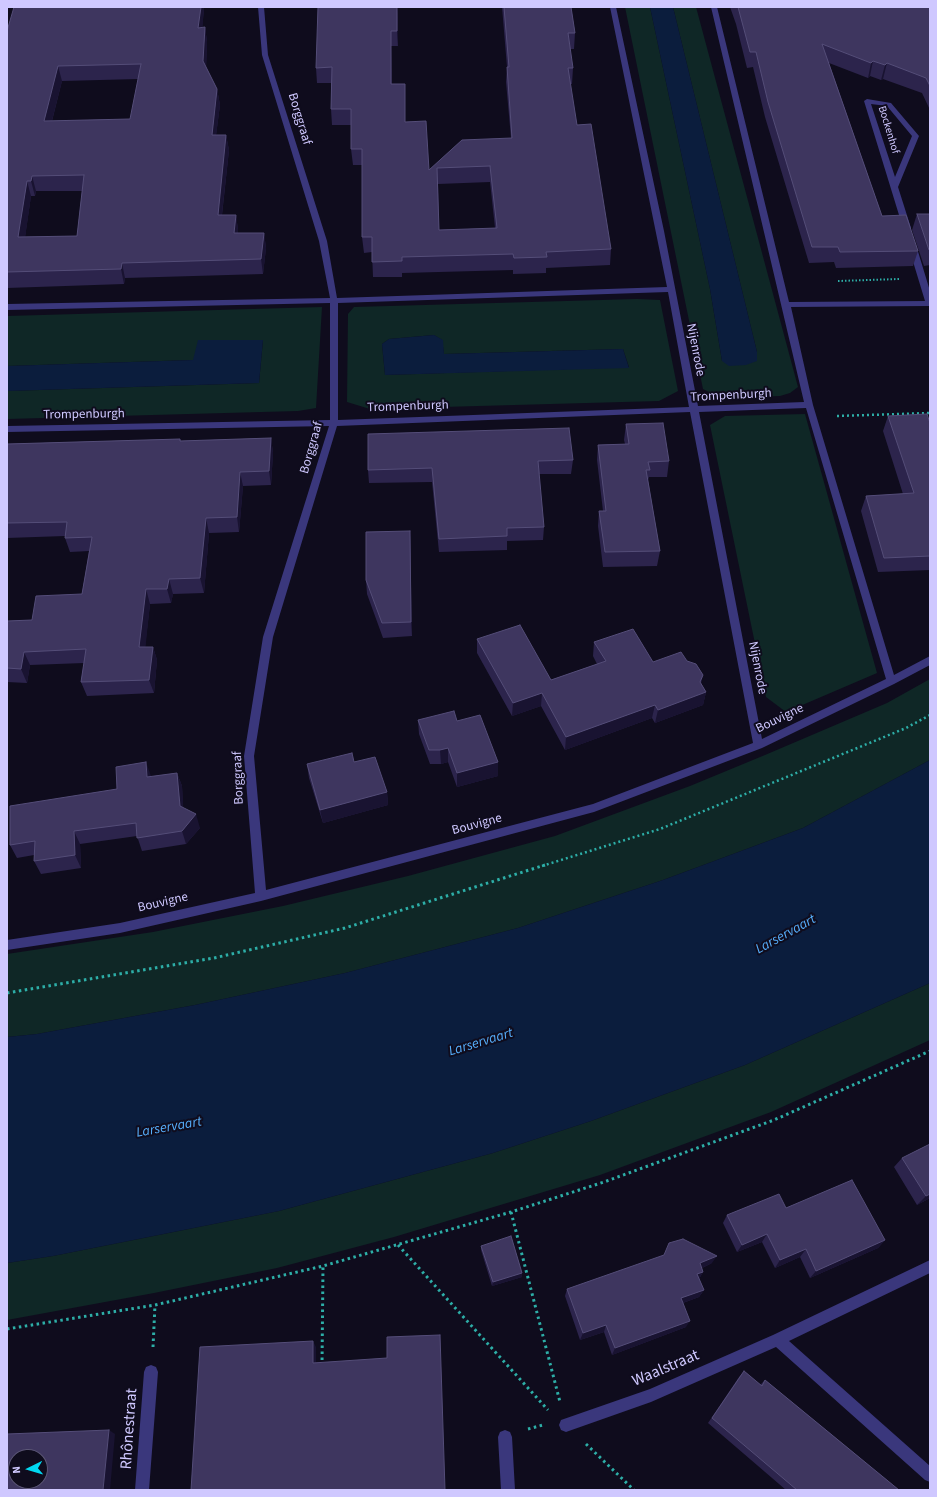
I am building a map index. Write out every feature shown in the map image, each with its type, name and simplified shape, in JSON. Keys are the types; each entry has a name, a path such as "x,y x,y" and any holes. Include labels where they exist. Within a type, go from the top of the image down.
{"street":[{"name":"Borggraaf","path":"261,7 265,55 323,241 334,300 334,422 268,637 249,756 261,896"},
{"name":"Nijenrode","path":"613,7 660,231 670,290 758,745"},
{"path":"714,7 787,305 809,405 891,681"},
{"name":"Bockenhof","path":"894,187 916,136 906,122 889,104 867,101 908,232"},
{"path":"787,305 930,303 910,240"},
{"path":"7,307 334,300 670,290"},
{"name":"Trompenburgh","path":"7,429 334,422 809,405"},
{"name":"Bouvigne","path":"7,945 120,928 261,896 594,808 758,745 891,681 930,660"},
{"name":"Waalstraat","path":"562,1423 651,1395 778,1340 930,1266"},
{"path":"778,1340 930,1475"},
{"name":"Rhônestraat","path":"142,1490 151,1372"},
{"path":"505,1437 508,1490"}],"path":[{"path":"836,281 922,278"},
{"path":"812,416 930,412"},
{"path":"7,993 214,958 345,928 660,829 906,728 930,715"},
{"path":"7,1329 155,1305 322,1266 512,1212 604,1182 774,1120 930,1051"},
{"path":"512,1212 562,1423"},
{"path":"398,1245 562,1423 634,1490"},
{"path":"322,1266 322,1374"},
{"path":"151,1372 155,1305"},
{"path":"505,1437 562,1423"}],"green space":[{"path":"625,7 650,7 710,289 722,361 757,352 673,7 696,7 798,387 790,393 780,396 721,398 703,389"},
{"path":"637,299 660,300 678,391 659,401 370,409 347,402 348,314 354,307","holes":["434,335 442,340 444,354 623,349 629,367 385,375 382,344 389,339"]},
{"path":"322,307 316,408 298,411 7,419 7,391 259,383 263,340 193,360 7,366 7,316"},
{"path":"805,414 877,673 786,712 766,697 710,425 725,416"},
{"path":"930,679 930,760 803,828 663,880 518,928 345,973 195,1005 37,1034 7,1037 7,954 153,932 283,906 408,876 555,836 690,786 765,755 887,703"},
{"path":"930,983 930,1040 771,1112 600,1175 394,1237 277,1268 154,1293 7,1320 7,1263 53,1256 279,1211 493,1153 591,1121 745,1065"}],"water":[{"path":"650,7 673,7 757,352 757,361 746,365 729,366 722,361 710,289"},
{"path":"434,335 443,340 444,354 623,349 629,368 385,375 382,344 389,339"},
{"path":"198,340 263,340 259,383 7,391 7,366 193,360"},
{"name":"Larservaart","path":"930,760 930,983 745,1065 591,1121 493,1153 279,1211 53,1256 7,1263 7,1037 37,1034 195,1005 345,973 518,928 663,880 803,828"}],"building":[{"path":"14,7 201,7 198,28 205,27 203,61 217,89 212,135 226,135 218,215 236,215 234,233 264,233 261,259 122,263 121,269 7,272 7,31","holes":["141,64 130,119 44,121 58,66","84,175 77,236 18,237 27,181 31,181 32,176"]},
{"path":"318,7 397,7 397,31 391,31 391,84 405,84 405,122 426,121 429,170 462,140 512,138 507,67 509,67 504,7 571,7 575,33 568,33 573,68 568,68 577,125 591,124 611,249 546,252 547,257 514,258 513,254 402,257 402,261 372,262 372,237 362,237 362,149 351,149 351,109 331,109 332,67 316,68","holes":["490,166 497,228 439,230 437,168"]},
{"path":"738,7 930,7 930,86 926,78 887,63 885,65 873,61 871,63 822,44 882,216 906,215 918,251 840,252 838,247 812,247 768,102 756,52 750,52"},
{"path":"917,214 930,214 930,250 929,250"},
{"path":"927,414 930,423 930,556 884,558 866,496 914,493 888,416"},
{"path":"663,423 669,461 648,462 650,470 646,470 660,551 605,552 599,511 606,511 598,445 629,444 626,424"},
{"path":"569,428 573,460 538,461 544,527 507,528 507,536 439,539 432,468 368,470 368,434"},
{"path":"271,438 269,471 240,472 237,517 206,518 200,578 169,579 167,589 146,589 139,647 153,647 149,680 81,682 86,649 24,652 21,669 7,668 7,621 32,620 36,596 82,594 92,537 65,538 67,522 7,523 7,444"},
{"path":"410,531 411,622 382,623 366,580 366,532"},
{"path":"520,625 551,680 606,661 594,642 633,629 653,662 681,652 687,661 696,664 703,675 700,682 706,692 658,710 655,705 566,737 542,693 513,703 477,639"},
{"path":"454,711 457,721 480,715 498,762 457,773 448,748 429,750 418,720"},
{"path":"352,753 354,762 375,757 387,792 320,810 307,764"},
{"path":"146,762 147,777 177,773 180,806 196,814 182,831 137,838 136,823 74,831 75,855 34,861 35,841 10,845 10,806 117,789 116,767"},
{"path":"930,1144 930,1194 926,1196 902,1158"},
{"path":"852,1180 885,1240 816,1271 806,1249 780,1260 767,1234 742,1245 727,1215 779,1194 786,1208"},
{"path":"511,1236 522,1273 493,1282 481,1246"},
{"path":"683,1239 717,1256 700,1263 703,1272 697,1274 704,1290 681,1298 690,1321 615,1348 606,1325 583,1333 567,1289 664,1255 669,1243"},
{"path":"440,1335 445,1490 191,1490 200,1347 313,1341 313,1363 387,1358 387,1337"},
{"path":"744,1371 762,1386 765,1380 899,1490 797,1490 712,1418"},
{"path":"109,1430 103,1490 7,1490 7,1434"}]}
